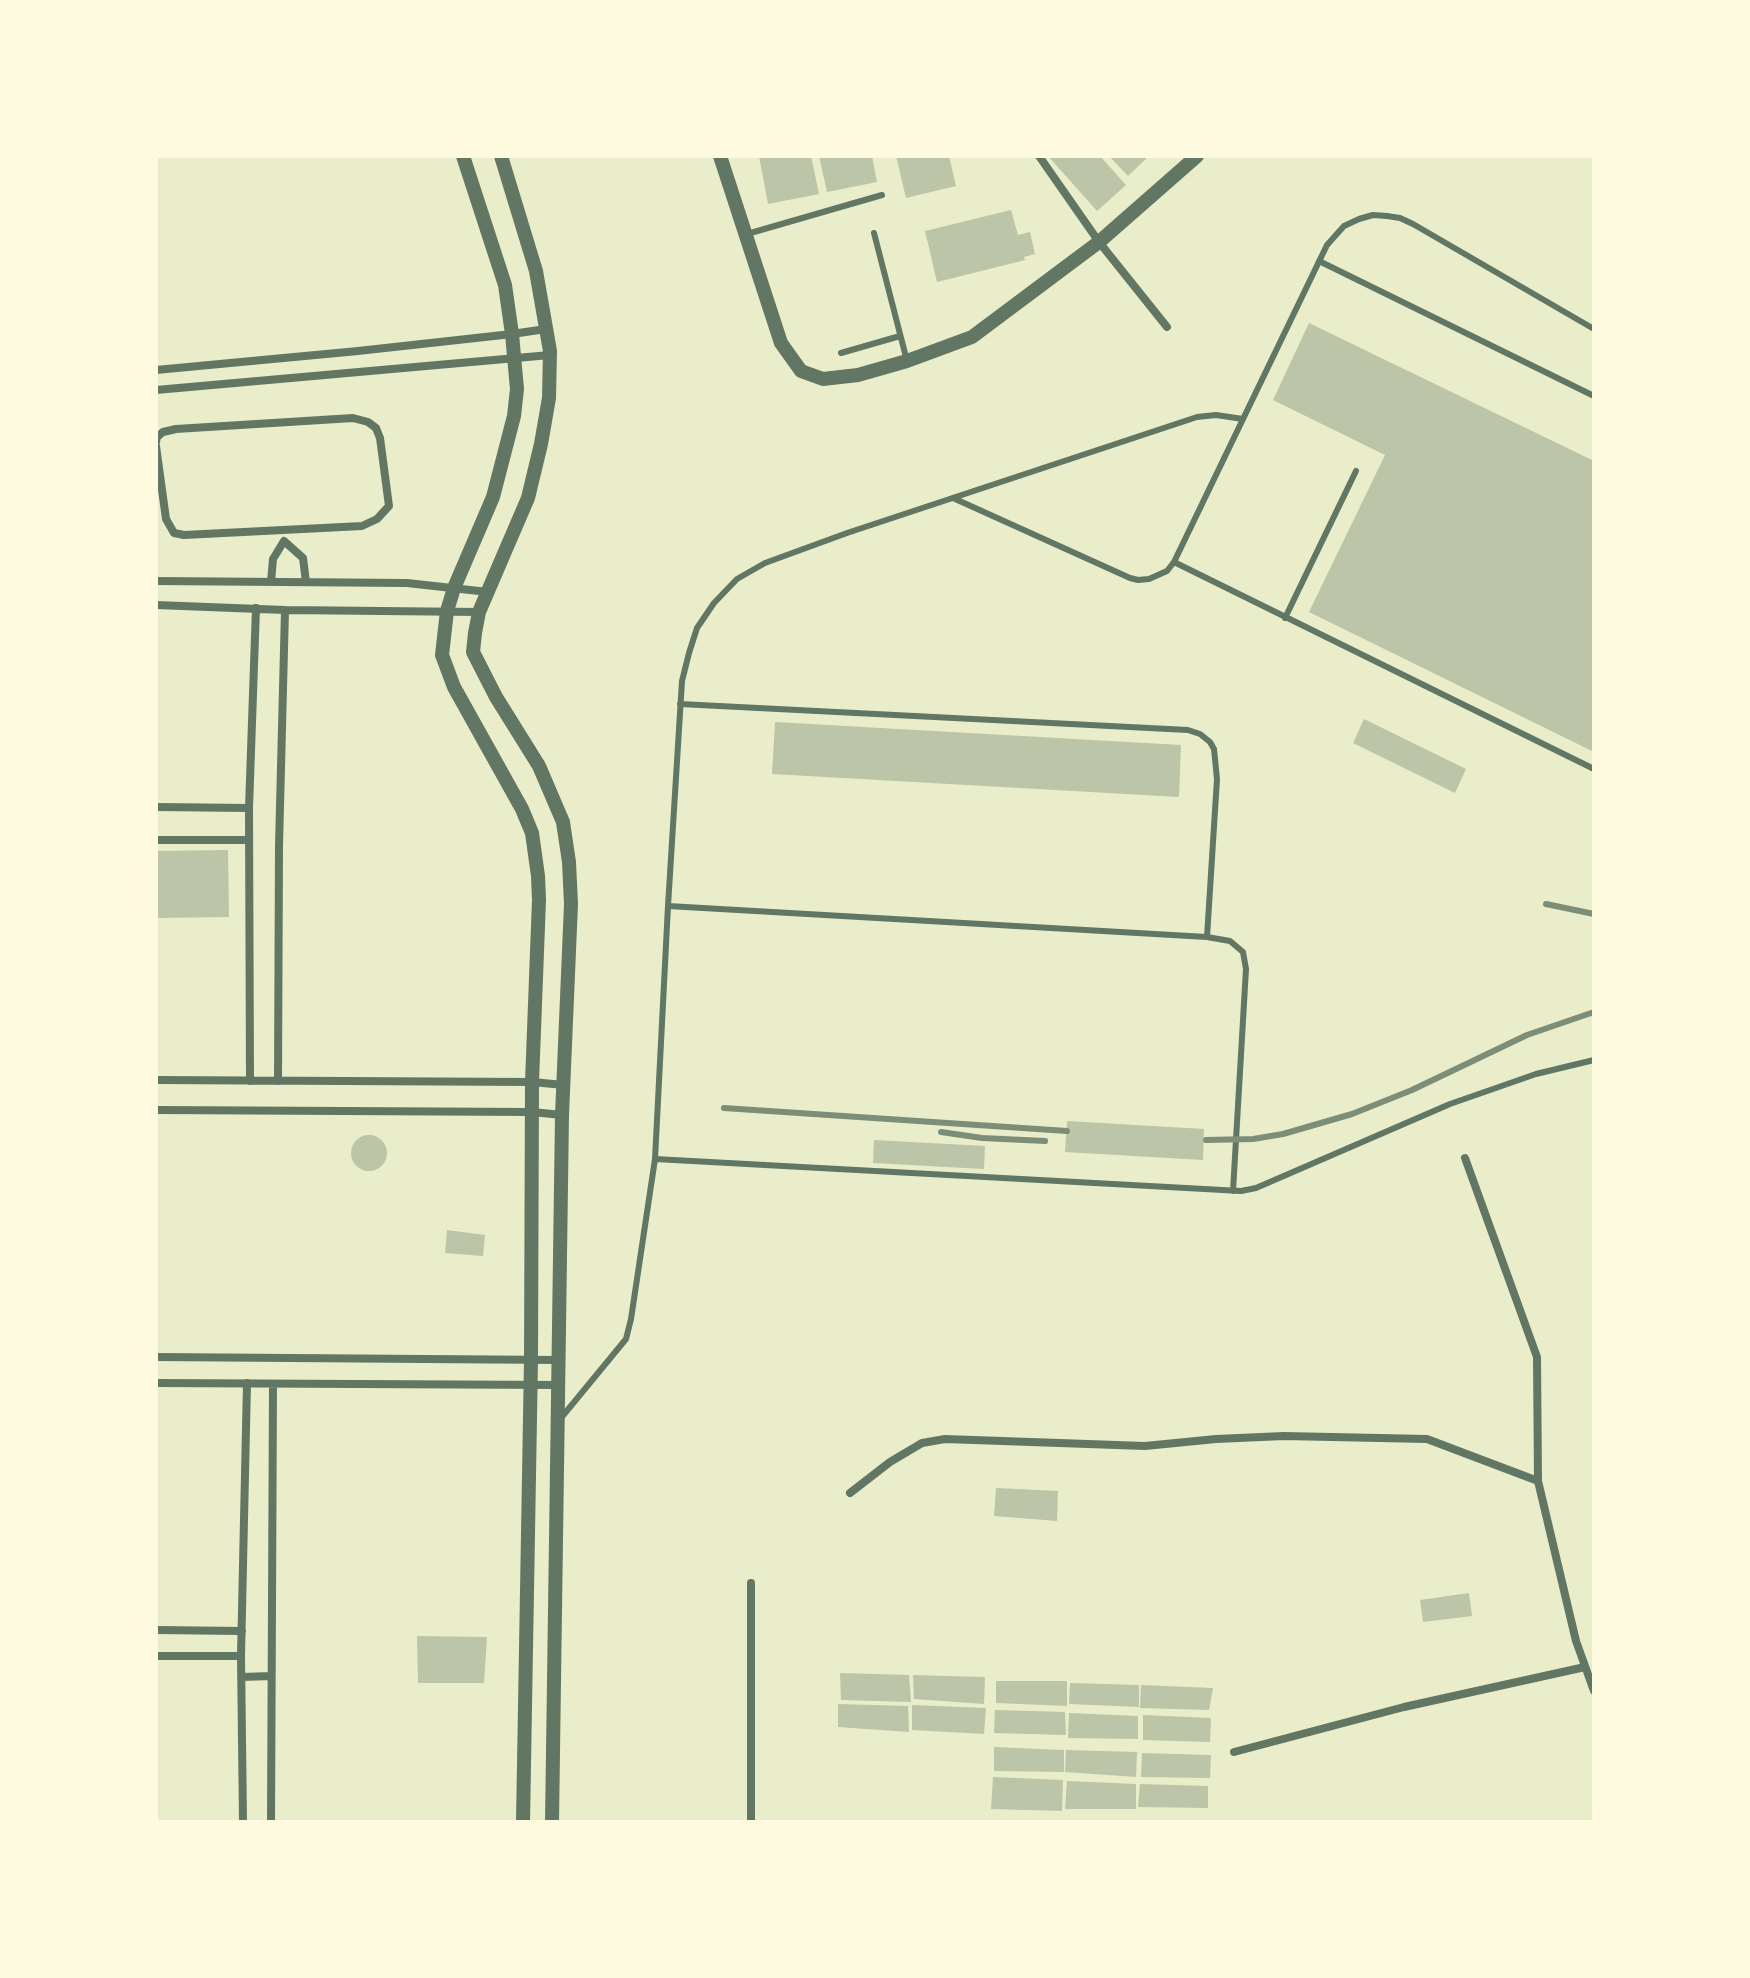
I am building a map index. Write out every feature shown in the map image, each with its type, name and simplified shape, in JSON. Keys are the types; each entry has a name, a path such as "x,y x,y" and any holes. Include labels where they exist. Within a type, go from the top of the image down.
{"street":[{"path":"463,156 505,285 517,389 514,416 493,497 447,611 442,655 454,687 522,809 532,833 539,900 532,1082 523,1822"},
{"path":"501,156 536,271 550,355 549,398 528,498 479,612 473,652 496,697 539,766 563,822 571,904 562,1115 552,1822"},
{"path":"720,156 781,343 801,371 823,379 858,375 972,337 1099,242 1197,156"},
{"path":"1039,156 1099,242 1167,327"},
{"path":"156,370 326,355 546,329"},
{"path":"156,390 550,355"},
{"path":"353,418 376,428 389,506 384,513 362,526 282,529 174,533 166,519 157,437 163,432 191,428 353,418"},
{"path":"282,529 284,541 303,558 306,582"},
{"path":"271,582 273,559 284,541"},
{"path":"156,581 407,583 488,592"},
{"path":"156,605 479,612"},
{"path":"250,1081 249,808 256,608"},
{"path":"278,1081 279,846 285,610"},
{"path":"156,807 249,808"},
{"path":"156,840 249,840"},
{"path":"156,1080 532,1082 564,1085"},
{"path":"156,1110 532,1112 562,1115"},
{"path":"1465,1158 1537,1357 1538,1481 1576,1641 1594,1691"},
{"path":"156,1357 559,1360"},
{"path":"156,1383 558,1385"},
{"path":"243,1822 241,1656 247,1383"},
{"path":"271,1822 273,1384"},
{"path":"850,1493 890,1462 922,1443 945,1439 1145,1446 1284,1436 1427,1439 1538,1481"},
{"path":"751,1583 751,1822"},
{"path":"156,1630 242,1631"},
{"path":"156,1656 241,1656"},
{"path":"1234,1752 1404,1707 1585,1667"},
{"path":"242,1677 271,1676"}],"lane":[{"path":"745,234 882,195"},
{"path":"953,498 1130,578 1138,580 1167,571 1334,235 1344,226 1373,215 1400,218 1413,224 1594,329"},
{"path":"874,233 907,361"},
{"path":"1319,261 1594,396"},
{"path":"841,353 900,336"},
{"path":"557,1422 626,1339 633,1306 655,1159 680,704 685,667 697,628 714,603 737,579 765,563 847,533 1197,417 1216,415 1243,419"},
{"path":"1285,618 1356,471"},
{"path":"1174,562 1594,769"},
{"path":"680,704 1188,730 1200,734 1214,749 1217,766 1207,937"},
{"path":"668,906 1207,937 1230,941 1245,956 1246,979 1233,1191"},
{"path":"655,1159 1249,1190 1476,1094 1536,1074 1594,1060"}],"building":[{"path":"759,156 811,156 819,194 768,204"},
{"path":"819,156 872,156 877,182 827,192"},
{"path":"896,156 949,156 956,186 906,198"},
{"path":"1048,156 1100,156 1126,185 1097,211"},
{"path":"1109,156 1149,156 1128,176"},
{"path":"1011,210 1018,235 1030,232 1035,254 1024,257 1025,260 937,282 925,231"},
{"path":"1309,323 1594,461 1594,752 1309,612 1385,455 1273,400"},
{"path":"1364,719 1466,769 1455,793 1353,743"},
{"path":"775,722 1181,745 1179,797 772,774"},
{"path":"228,850 229,917 156,918 156,851"},
{"path":"1067,1121 1204,1129 1203,1160 1065,1152"},
{"path":"369,1135 382,1140 387,1153 382,1166 369,1171 356,1166 351,1153 356,1140"},
{"path":"874,1140 985,1146 984,1169 873,1163"},
{"path":"447,1230 485,1235 483,1256 445,1253"},
{"path":"996,1488 1058,1491 1057,1521 994,1516"},
{"path":"1469,1593 1472,1616 1423,1622 1420,1600"},
{"path":"417,1636 487,1637 484,1683 418,1683"},
{"path":"840,1673 909,1675 911,1702 841,1700"},
{"path":"913,1675 985,1677 984,1704 914,1699"},
{"path":"996,1681 1067,1681 1067,1706 996,1703"},
{"path":"1070,1683 1139,1685 1139,1707 1069,1704"},
{"path":"1141,1685 1213,1688 1209,1710 1140,1708"},
{"path":"838,1704 908,1706 909,1732 838,1727"},
{"path":"912,1705 986,1708 984,1734 912,1730"},
{"path":"995,1710 1065,1712 1066,1735 994,1733"},
{"path":"1069,1713 1138,1716 1138,1739 1068,1738"},
{"path":"1143,1715 1211,1718 1210,1742 1143,1740"},
{"path":"994,1747 1064,1750 1064,1772 994,1771"},
{"path":"1066,1750 1137,1752 1136,1777 1065,1772"},
{"path":"1142,1753 1211,1755 1210,1778 1141,1777"},
{"path":"993,1777 1063,1780 1062,1811 991,1809"},
{"path":"1067,1781 1136,1784 1136,1809 1065,1809"},
{"path":"1140,1784 1208,1786 1208,1808 1138,1807"}],"railway":[{"path":"1546,904 1594,914"},
{"path":"1206,1140 1253,1139 1283,1134 1352,1114 1412,1090 1527,1035 1594,1012"},
{"path":"724,1108 1067,1131"},
{"path":"941,1132 982,1138 1045,1141"}]}
